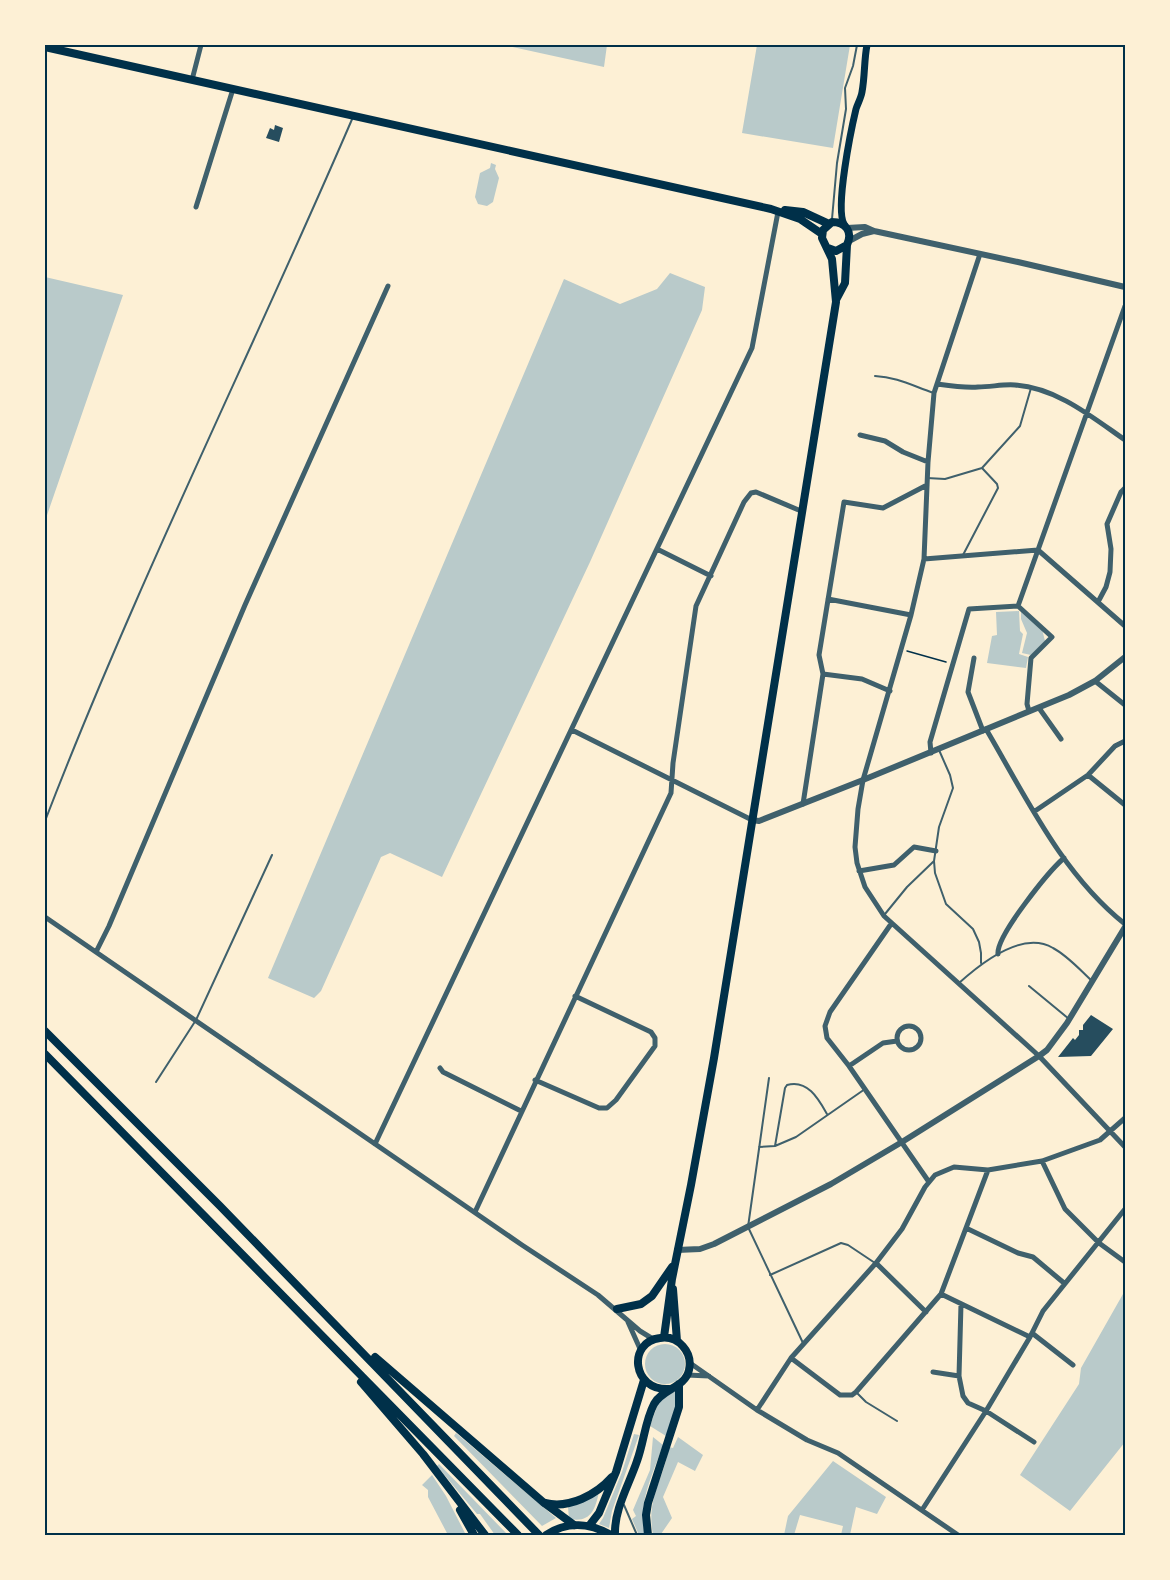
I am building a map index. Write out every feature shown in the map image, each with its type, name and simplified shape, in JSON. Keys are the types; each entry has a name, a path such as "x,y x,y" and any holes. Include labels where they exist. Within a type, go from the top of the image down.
{"highway":[{"path":"45,1030 539,1535"},
{"path":"45,1054 518,1535"},
{"path":"331,1320 543,1502 574,1525"},
{"path":"315,1327 423,1454 484,1535"},
{"path":"449,1488 474,1535"}],"main road":[{"path":"664,1337 677,1250 692,1185 714,1058 836,302 845,282 850,236 841,219 840,209 856,111 862,92 867,45"},
{"path":"45,47 775,210 800,219 822,234"},
{"path":"836,302 832,260 823,242 822,234 830,223 843,187"},
{"path":"775,210 803,212 830,223 846,226"},
{"path":"828,248 836,250 848,243"},
{"path":"616,1309 641,1304 651,1296 675,1263"},
{"path":"672,1279 677,1327 676,1341"},
{"path":"546,1535 561,1527 574,1525 589,1526 613,1535 616,1516 638,1459 654,1404 662,1394 679,1384 687,1375 690,1363 686,1350 676,1341 664,1337 653,1340 641,1351 638,1365 644,1380 655,1388 669,1389"},
{"path":"589,1526 599,1513 616,1472 644,1380"},
{"path":"648,1535 646,1515 648,1503 679,1407 679,1384"},
{"path":"543,1502 557,1505 570,1504 603,1486 616,1472"}],"street":[{"path":"192,80 201,45"},
{"path":"196,207 233,89"},
{"path":"375,1144 752,348 775,210"},
{"path":"846,226 865,227 874,231 1125,287"},
{"path":"848,243 862,234 874,231"},
{"path":"980,254 934,393 928,462 924,559 911,615 863,780 855,848 859,871 865,887 891,924 1039,1056 1125,1147"},
{"path":"96,952 245,605 388,286"},
{"path":"1018,606 1125,306"},
{"path":"937,384 962,387 1007,385 1031,388 1053,395 1087,414 1125,440"},
{"path":"860,435 885,441 903,452 928,462"},
{"path":"803,804 823,674 819,655 844,502 883,508 927,482"},
{"path":"1098,602 1106,587 1110,572 1111,549 1107,524 1125,488"},
{"path":"475,1212 671,793 673,763 696,606 744,502 751,493 764,494 801,511"},
{"path":"657,549 711,576"},
{"path":"924,559 1038,550 1125,626"},
{"path":"828,599 911,615"},
{"path":"931,753 930,742 969,609 1018,606 1052,637 1031,658 1027,704 1029,711"},
{"path":"572,730 752,820 759,821 939,750 1069,695 1095,681 1125,657"},
{"path":"677,1250 700,1249 714,1244 831,1184 1039,1056 1047,1050 1069,1019 1125,926 1103,907 1064,858 984,730 968,692 974,658"},
{"path":"823,674 862,680 890,691"},
{"path":"1095,681 1125,705"},
{"path":"1039,708 1061,739"},
{"path":"1035,811 1088,775 1115,746 1125,741"},
{"path":"1088,775 1125,805"},
{"path":"859,871 894,865 914,847 936,851"},
{"path":"998,954 1001,941 1025,903 1064,858"},
{"path":"45,916 375,1144 598,1294 653,1340"},
{"path":"891,924 826,1020 825,1026 827,1038 929,1182"},
{"path":"535,1080 600,1108 607,1108 616,1100 655,1046 653,1035 646,1029 575,996"},
{"path":"910,1026 917,1029 921,1035 918,1046 909,1050 904,1049 897,1041 898,1033 910,1026"},
{"path":"849,1066 883,1043 897,1041"},
{"path":"440,1068 443,1072 521,1111"},
{"path":"757,1410 803,1343 876,1263 902,1229 935,1175 954,1167 988,1170 1042,1161 1100,1140 1125,1118"},
{"path":"1042,1161 1065,1209 1099,1243 1125,1262"},
{"path":"791,1358 840,1395 852,1395 856,1392 941,1294 988,1170"},
{"path":"922,1510 986,1411 1043,1311 1125,1209"},
{"path":"966,1227 1018,1253 1033,1257 1064,1283"},
{"path":"876,1263 926,1312"},
{"path":"941,1294 1031,1335 1073,1365"},
{"path":"961,1304 959,1376 963,1396 968,1402 1034,1442"},
{"path":"627,1320 641,1351"},
{"path":"690,1363 757,1410 807,1440 838,1453 958,1535"},
{"path":"933,1372 959,1376"},
{"path":"687,1375 711,1376"}],"lane":[{"path":"830,223 846,109 845,88 857,45"},
{"path":"45,821 169,526 354,115"},
{"path":"875,376 893,376 934,393"},
{"path":"927,482 982,468 1020,426 1031,388"},
{"path":"962,556 998,488 982,468"},
{"path":"939,750 950,775 952,788 939,827 934,861 937,882 946,904 973,928 979,942 981,963"},
{"path":"156,1082 196,1020 272,855"},
{"path":"884,916 907,887 934,861"},
{"path":"959,984 981,963 998,954 1023,944 1040,943 1052,946 1092,981"},
{"path":"1029,986 1069,1019"},
{"path":"770,1078 748,1227 803,1343"},
{"path":"775,1146 787,1085 792,1084 810,1089 827,1114"},
{"path":"759,1147 775,1146 796,1137 865,1089"},
{"path":"770,1275 841,1243 876,1263"},
{"path":"856,1392 866,1402 897,1421"},
{"path":"622,1500 637,1535"}],"path":[{"path":"901,650 953,664"}],"shaded area":[{"path":"504,45 607,45 604,67"},
{"path":"757,45 850,45 833,148 742,133"},
{"path":"491,163 496,165 495,169 499,178 493,202 487,206 478,204 475,197 480,173 490,168"},
{"path":"670,273 705,287 702,310 590,562 442,877 390,853 381,857 321,991 314,998 268,978 564,279 620,304 657,289"},
{"path":"45,277 123,295 45,521"},
{"path":"1021,609 1042,629 1045,641 1031,655 1022,653 1027,633 1021,619"},
{"path":"1019,611 1020,631 1023,634 1019,654 1028,657 1026,668 987,663 992,636 997,635 996,612"},
{"path":"1125,1294 1125,1442 1070,1511 1020,1475 1079,1384 1081,1368"},
{"path":"665,1344 679,1350 685,1364 679,1378 665,1384 651,1378 645,1364 651,1350"},
{"path":"677,1390 675,1410 666,1436 650,1426 659,1401"},
{"path":"456,1433 556,1518 542,1526 454,1436"},
{"path":"634,1434 639,1435 612,1511 609,1528 599,1524 622,1472"},
{"path":"653,1437 663,1445 645,1500 643,1523 645,1535 639,1535 632,1519 636,1516 633,1510 650,1470"},
{"path":"678,1437 703,1455 695,1471 678,1462 663,1497 672,1518 661,1534 653,1535 651,1522 653,1500 669,1447 673,1448"},
{"path":"833,1461 886,1497 877,1514 856,1507 850,1535 841,1535 843,1526 800,1515 794,1535 784,1535 788,1516"},
{"path":"439,1464 508,1535 495,1535 480,1514 477,1514 437,1466"},
{"path":"432,1475 446,1496 466,1535 448,1535 428,1497 428,1490 422,1485"},
{"path":"599,1492 591,1514 582,1519 569,1519 568,1507"}],"building":[{"path":"275,125 283,128 279,142 266,138 270,128 274,130"},
{"path":"1091,1015 1113,1029 1091,1056 1058,1057 1073,1038 1075,1040 1079,1035 1079,1030 1083,1030 1083,1025"}]}
